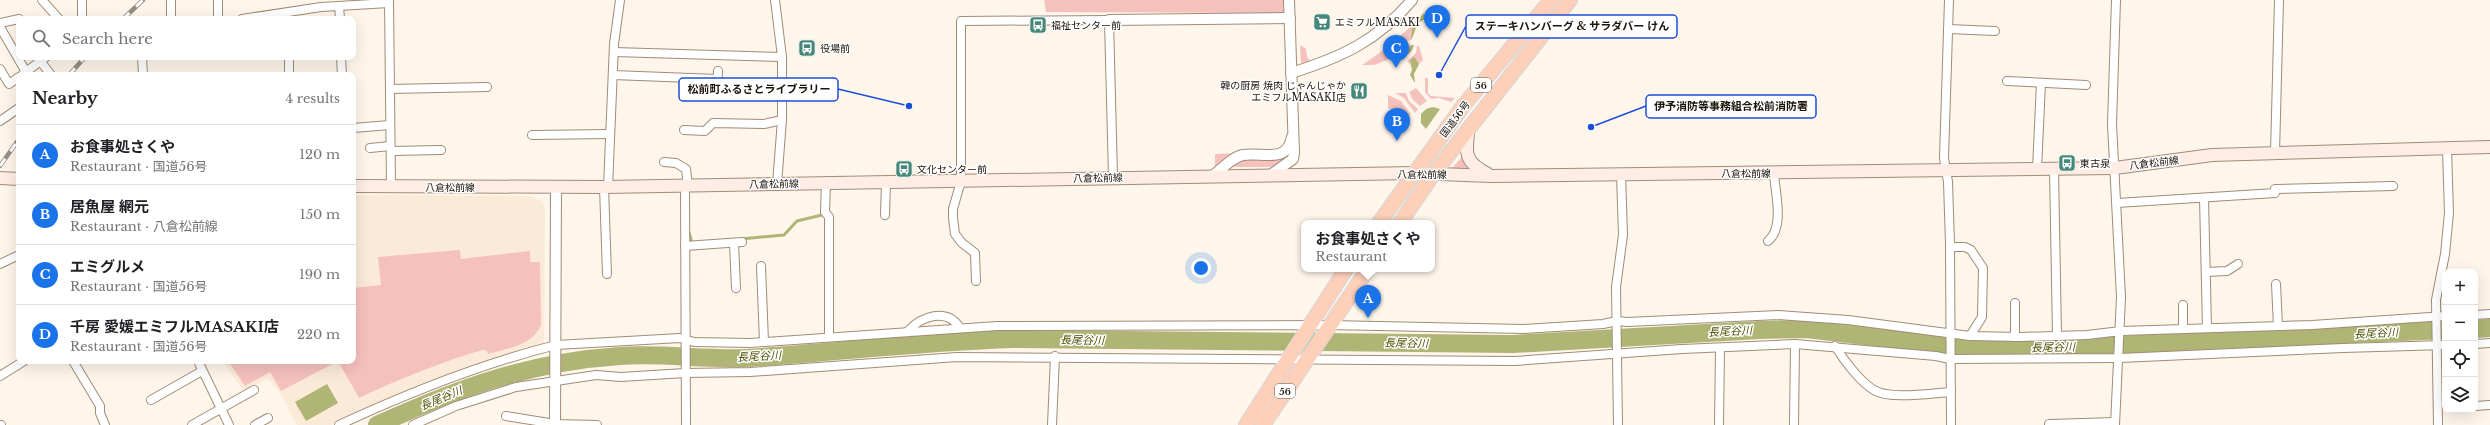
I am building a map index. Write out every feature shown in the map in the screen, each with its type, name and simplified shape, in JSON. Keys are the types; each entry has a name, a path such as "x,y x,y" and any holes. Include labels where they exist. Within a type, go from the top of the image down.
{"highway":[{"name":"国道56号","path":"1381,220 1463,106 1551,0"},
{"name":"国道56号","path":"1402,220 1434,173 1570,0"},
{"name":"56","path":"1246,425 1344,272"},
{"name":"56","path":"1263,425 1306,358 1366,272"}],"main road":[{"path":"1469,128 1466,146 1468,159 1476,168 1491,176"},
{"name":"八倉松前線","path":"356,186 606,187 1414,173 1491,176 2115,168 2212,155 2490,147"},
{"path":"0,178 16,179"}],"street":[{"path":"42,0 56,16"},
{"path":"82,0 82,16"},
{"path":"171,0 171,16"},
{"path":"218,0 218,16"},
{"path":"607,274 606,187 614,52 620,0"},
{"path":"774,0 782,57 782,120 777,184"},
{"path":"1269,176 1293,159 1294,153 1292,133 1289,0"},
{"path":"1291,73 1337,58 1358,47 1387,27 1412,0"},
{"path":"1949,0 1944,158 1950,247 1951,425"},
{"path":"2049,424 2115,424 2120,357 2117,203 2112,99 2116,0"},
{"path":"2275,153 2279,0"},
{"path":"274,16 339,6 389,2 391,186"},
{"path":"339,6 340,16"},
{"path":"976,281 975,253 962,243 955,234 953,218 953,209 961,181 961,20 1290,18"},
{"path":"0,24 16,20"},
{"path":"1109,20 1113,178"},
{"path":"0,27 21,72"},
{"path":"1948,29 1995,31"},
{"path":"614,52 782,57"},
{"path":"26,72 44,60 50,72"},
{"path":"142,60 143,72"},
{"path":"289,60 289,70"},
{"path":"342,60 342,72"},
{"path":"0,69 9,84 16,79"},
{"path":"717,89 718,71"},
{"path":"613,75 718,79"},
{"path":"2007,82 2086,86"},
{"path":"2037,169 2041,83"},
{"path":"390,89 487,87"},
{"path":"0,121 16,110"},
{"path":"684,130 705,131 713,123 764,124 782,120"},
{"path":"356,128 390,126"},
{"path":"1212,176 1242,155 1279,155 1290,147 1292,133"},
{"path":"532,135 610,134"},
{"path":"370,148 441,150"},
{"path":"2438,425 2441,408 2436,344 2436,300 2445,254 2449,213 2447,149"},
{"path":"664,162 676,163 686,169 686,425"},
{"path":"2054,169 2057,336"},
{"path":"1768,241 1774,236 1777,226 1774,173"},
{"path":"1618,425 1616,287 1623,235 1621,174"},
{"path":"885,215 886,182"},
{"path":"826,183 825,212 829,217 829,337"},
{"path":"2117,203 2276,193 2275,189 2393,186"},
{"path":"555,424 556,187"},
{"path":"2204,198 2207,328"},
{"path":"685,246 738,242 736,288"},
{"path":"1950,247 1965,247 1971,250 1984,268 1982,317 1970,336"},
{"path":"0,264 16,256"},
{"path":"2206,272 2227,271 2238,264"},
{"path":"761,266 764,342"},
{"path":"2276,284 2278,326"},
{"path":"2015,303 2015,337"},
{"path":"2183,305 2183,329"},
{"path":"2478,315 2490,314"},
{"path":"339,425 460,373 556,346 680,338 686,341 715,343 764,342 997,326 1524,329 1617,322 1778,315 1848,320 1970,336 2015,337 2394,321 2442,317"},
{"path":"907,332 919,321 933,316 950,318 955,321 960,328"},
{"path":"2478,344 2490,343"},
{"path":"413,425 456,406 516,387 596,375 621,377 686,370 750,372 957,357 1055,356 1515,361 1618,352 1795,344 1835,346 1950,357 2120,357 2442,345"},
{"path":"1794,425 1795,344"},
{"path":"1835,346 1843,360 1873,390 1883,393 1898,394 1951,392"},
{"path":"1719,425 1720,348"},
{"path":"1052,425 1055,356"},
{"path":"0,376 19,364"},
{"path":"75,364 100,406 100,413 106,425"},
{"path":"199,364 229,425"},
{"path":"151,400 202,371"},
{"path":"192,425 254,390"},
{"path":"2478,406 2490,405"},
{"path":"506,416 555,424 598,425"},
{"path":"254,425 268,418"}],"shaded area":[{"path":"1044,0 1283,0 1284,13 1046,12"},
{"path":"1424,13 1426,19 1419,23 1411,40 1412,25"},
{"path":"1412,25 1411,40 1399,44 1396,40"},
{"path":"1300,45 1306,49 1307,57 1310,61 1301,63"},
{"path":"1391,45 1394,48 1389,53 1387,60 1374,65 1362,65"},
{"path":"1408,45 1412,45 1401,56 1394,55"},
{"path":"1412,45 1414,45 1409,53 1401,56"},
{"path":"1417,46 1419,46 1423,60 1419,64 1418,62 1410,63 1411,66 1407,61 1416,53"},
{"path":"1414,57 1419,64 1414,74 1415,83 1410,75 1412,70 1410,60"},
{"path":"1425,78 1428,78 1428,93 1431,96 1455,98 1451,102 1439,98 1431,99 1425,92"},
{"path":"1416,88 1427,101 1420,106 1413,100 1409,92"},
{"path":"1395,93 1406,93 1409,101 1418,109 1415,113 1404,98"},
{"path":"1388,95 1401,101 1411,115 1394,115 1394,109 1388,109"},
{"path":"1433,107 1440,109 1426,129 1421,123 1421,114 1426,109"},
{"path":"1240,153 1220,167 1215,167 1215,154"},
{"path":"1292,154 1278,167 1229,167 1240,158"},
{"path":"1463,156 1472,169 1452,168"},
{"path":"356,195 529,196 542,201 545,208 544,344 431,380 331,425 297,425 280,392 267,378 245,393 225,364 356,364"},
{"path":"460,250 461,259 530,251 530,262 540,262 541,325 532,338 519,345 488,354 486,350 482,350 450,360 389,384 359,398 340,364 356,364 356,288 381,285 378,257"},
{"path":"230,364 332,364 281,391 270,372 245,386"},
{"path":"327,384 338,403 306,421 295,402"}],"waterway":[{"path":"741,239 784,235 797,221 822,215"},
{"path":"688,229 692,243 694,243"},
{"name":"長尾谷川","path":"2478,329 2490,328"},
{"name":"長尾谷川","path":"377,425 437,399 495,379 555,364 587,359 636,355 747,358 980,340 1013,339 1513,344 1759,330 1807,329 1914,342 1993,348 2096,346 2442,330"}],"railway":[{"path":"126,16 143,0"},
{"path":"72,72 82,60"},
{"path":"0,166 16,143"}],"place":[{"name":"エミフルMASAKI","path":"1322,22"},
{"name":"福祉センター前","path":"1038,25"},
{"name":"千房 愛媛エミフルMASAKI店","path":"1437,38"},
{"name":"役場前","path":"807,48"},
{"name":"エミグルメ","path":"1396,68"},
{"name":"ステーキハンバーグ & サラダバー けん","path":"1439,75"},
{"name":"韓の厨房 焼肉 じゃんじゃか エミフルMASAKI店","path":"1359,91"},
{"name":"松前町ふるさとライブラリー","path":"909,106"},
{"name":"伊予消防等事務組合松前消防署","path":"1591,127"},
{"name":"居魚屋 網元","path":"1397,141"},
{"name":"東古泉","path":"2067,163"},
{"name":"文化センター前","path":"904,169"},
{"name":"お食事処さくや","path":"1368,318"}]}
